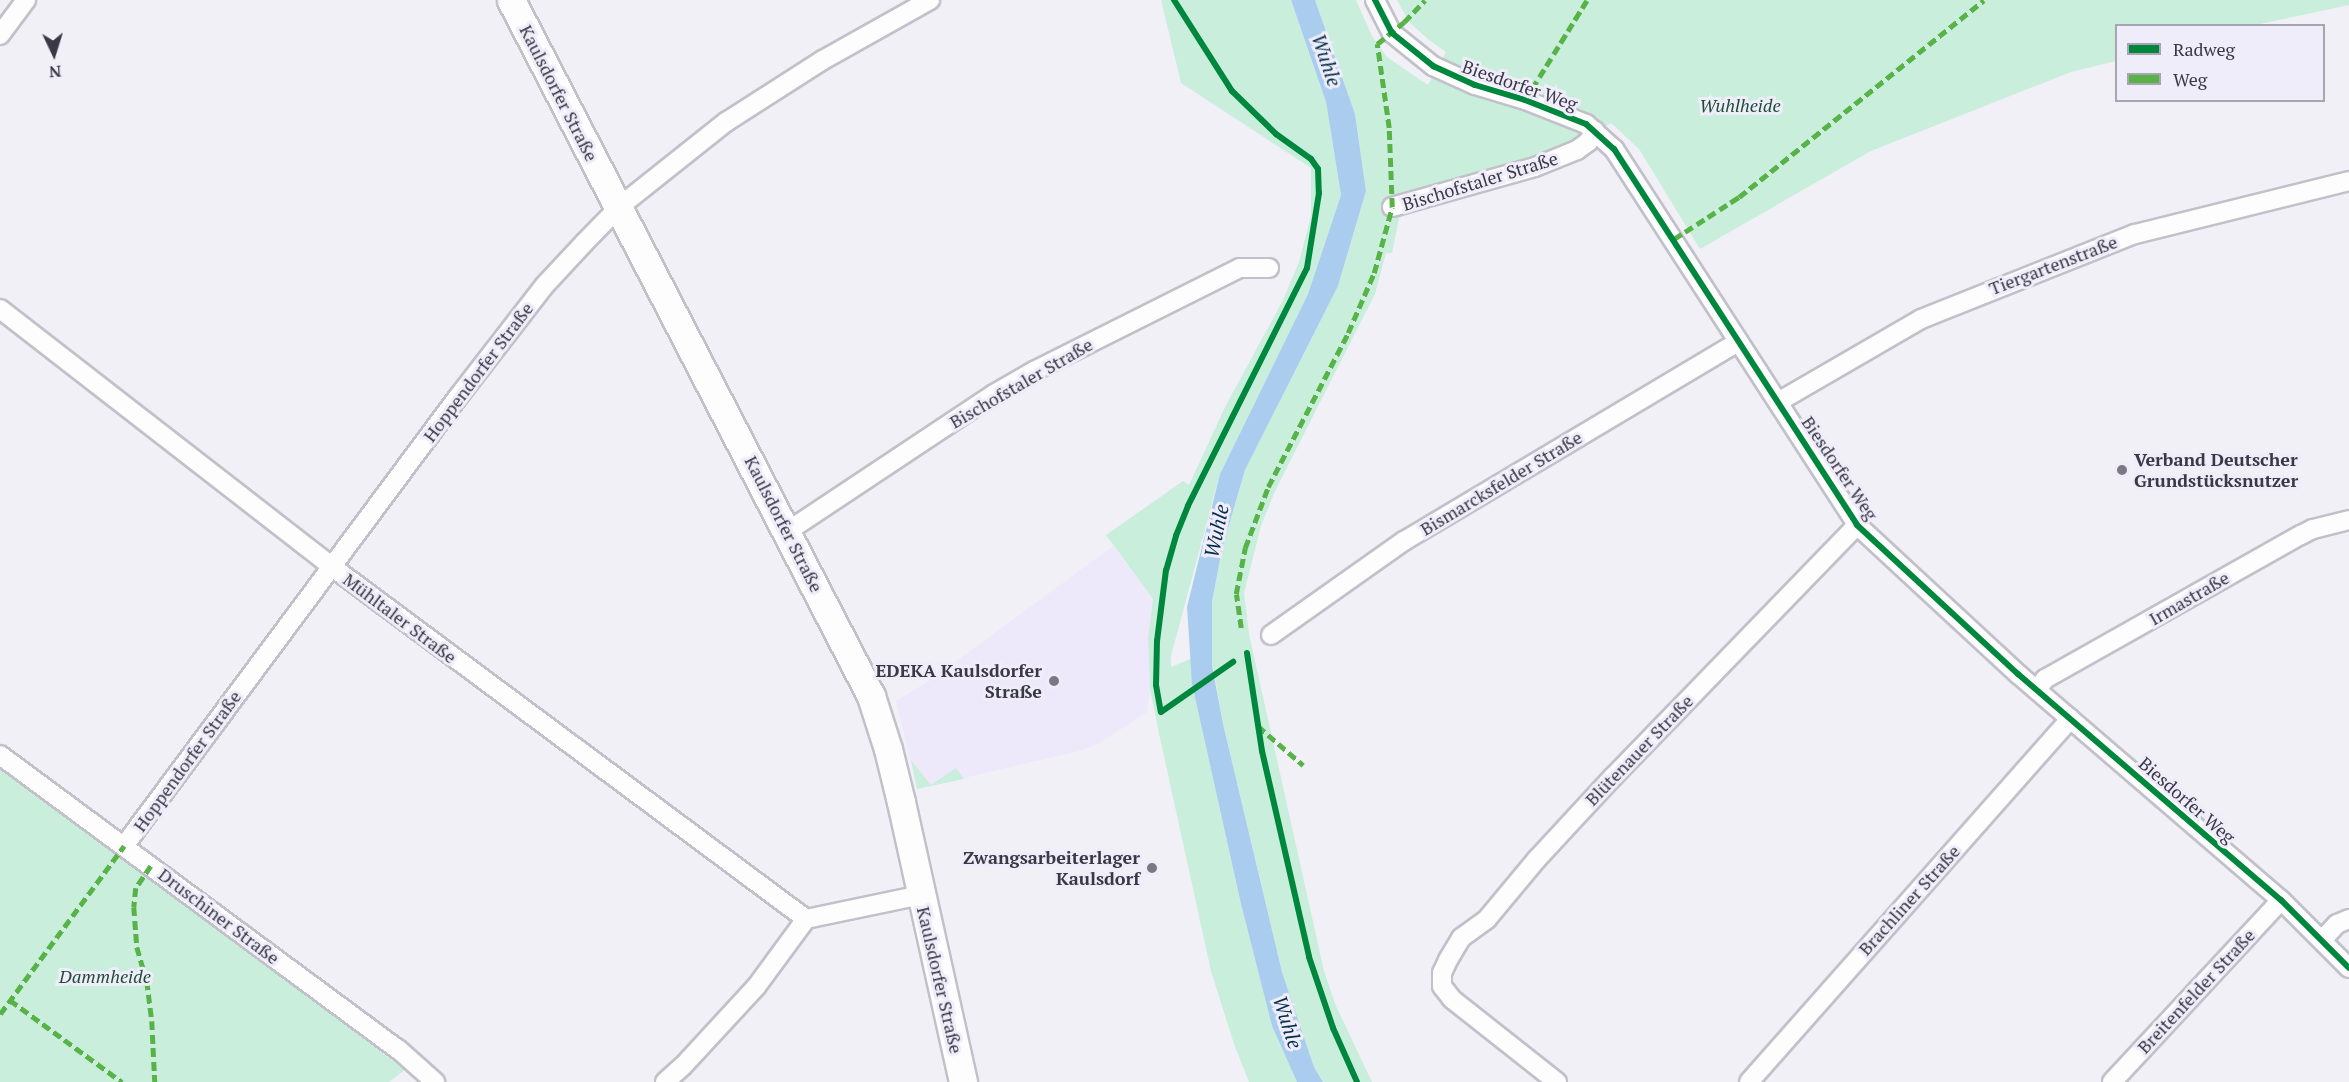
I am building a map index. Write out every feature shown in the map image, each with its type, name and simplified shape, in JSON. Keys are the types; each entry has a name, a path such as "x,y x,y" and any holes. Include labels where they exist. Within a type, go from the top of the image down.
{"main road":[{"name":"Kaulsdorfer Straße","path":"511,0 788,531 871,696 888,749 963,1082"}],"street":[{"path":"0,35 26,0"},
{"name":"Hoppendorfer Straße","path":"124,846 331,566 544,286 619,207 726,122 779,86 930,0"},
{"name":"Biesdorfer Weg","path":"1375,0 1392,33 1433,66 1475,86 1563,114 1595,131 1614,148 1857,525 2037,690 2281,900 2349,968"},
{"name":"Bischofstaler Straße","path":"1392,207 1535,167 1577,150 1588,142 1595,131"},
{"name":"Tiergartenstraße","path":"1778,402 1921,319 2135,234 2349,181"},
{"name":"Bischofstaler Straße","path":"788,531 994,394 1034,371 1240,268 1269,267"},
{"name":"Mühltaler Straße","path":"0,309 331,566 806,919"},
{"name":"Bismarcksfelder Straße","path":"1271,635 1404,541 1738,342"},
{"name":"Irmastraße","path":"2037,690 2045,680 2301,535 2313,529 2349,520"},
{"name":"Blütenauer Straße","path":"1557,1082 1452,999 1443,986 1442,973 1461,938 1488,919 1537,859 1604,787 1857,525"},
{"name":"Brachliner Straße","path":"1749,1082 2070,719"},
{"name":"Druschiner Straße","path":"0,754 398,1049 435,1082"},
{"path":"665,1082 683,1066 756,987 806,919 921,895"},
{"name":"Breitenfelder Straße","path":"2112,1082 2281,900"},
{"path":"2322,940 2337,924 2349,919"}],"shaded area":[{"path":"1113,546 1153,599 1148,638 1150,689 1147,712 1098,744 1079,751 917,789 896,701 929,681"}],"green space":[{"name":"Wuhlheide","path":"1161,0 1291,0 1326,102 1341,195 1308,294 1220,474 1171,656 1171,667 1212,650 1212,602 1222,549 1245,470 1338,286 1366,191 1355,114 1315,0 1356,0 1372,36 1387,57 1428,85 1446,52 1409,22 1397,0 2349,0 2349,5 2260,24 2115,24 2115,61 2071,72 1871,151 1700,249 1639,149 1611,123 1571,148 1399,218 1392,253 1386,253 1375,294 1275,491 1261,526 1244,593 1249,634 1324,971 1336,1006 1372,1082 1323,1082 1314,1067 1282,972 1223,724 1213,666 1192,684 1241,904 1272,1026 1297,1082 1249,1082 1234,1044 1211,971 1150,689 1148,638 1153,599 1106,535 1183,481 1189,485 1225,407 1282,302 1299,262 1311,216 1311,168 1181,83"},
{"path":"911,760 931,785 956,768 964,779 917,789"},
{"name":"Dammheide","path":"0,768 105,843 405,1070 389,1082 0,1082"}],"water":[{"name":"Wuhle","path":"1291,0 1315,0 1355,114 1366,191 1338,286 1245,470 1222,549 1212,602 1212,665 1223,724 1282,972 1314,1067 1323,1082 1297,1082 1272,1026 1241,904 1192,684 1187,607 1220,474 1308,294 1341,195 1326,102"}],"marked path":[{"path":"1241,628 1236,594 1245,548 1268,487 1348,333 1374,273 1392,207 1389,128 1377,44 1404,22 1425,0"},
{"path":"1525,100 1587,0"},
{"path":"1674,239 1739,197 1984,0"},
{"path":"1258,726 1303,765"},
{"path":"0,1014 124,846"},
{"path":"151,866 136,888 134,907 137,947 147,981 152,1021 155,1082"},
{"path":"10,1000 122,1082"}],"cycle path":[{"path":"1174,0 1232,91 1276,134 1311,159 1318,169 1319,193 1307,268 1188,506 1166,570 1157,641 1156,685 1161,712 1233,662"},
{"path":"1375,0 1392,33 1433,66 1475,85 1525,100 1586,124 1614,149 1857,525 2018,674 2281,900 2349,968"},
{"path":"1247,653 1262,751 1309,957 1333,1028 1357,1082"}],"place":[{"name":"Verband Deutscher Grundstücksnutzer","path":"2122,470"},
{"name":"EDEKA Kaulsdorfer Straße","path":"1054,681"},
{"name":"Zwangsarbeiterlager Kaulsdorf","path":"1152,868"}]}
